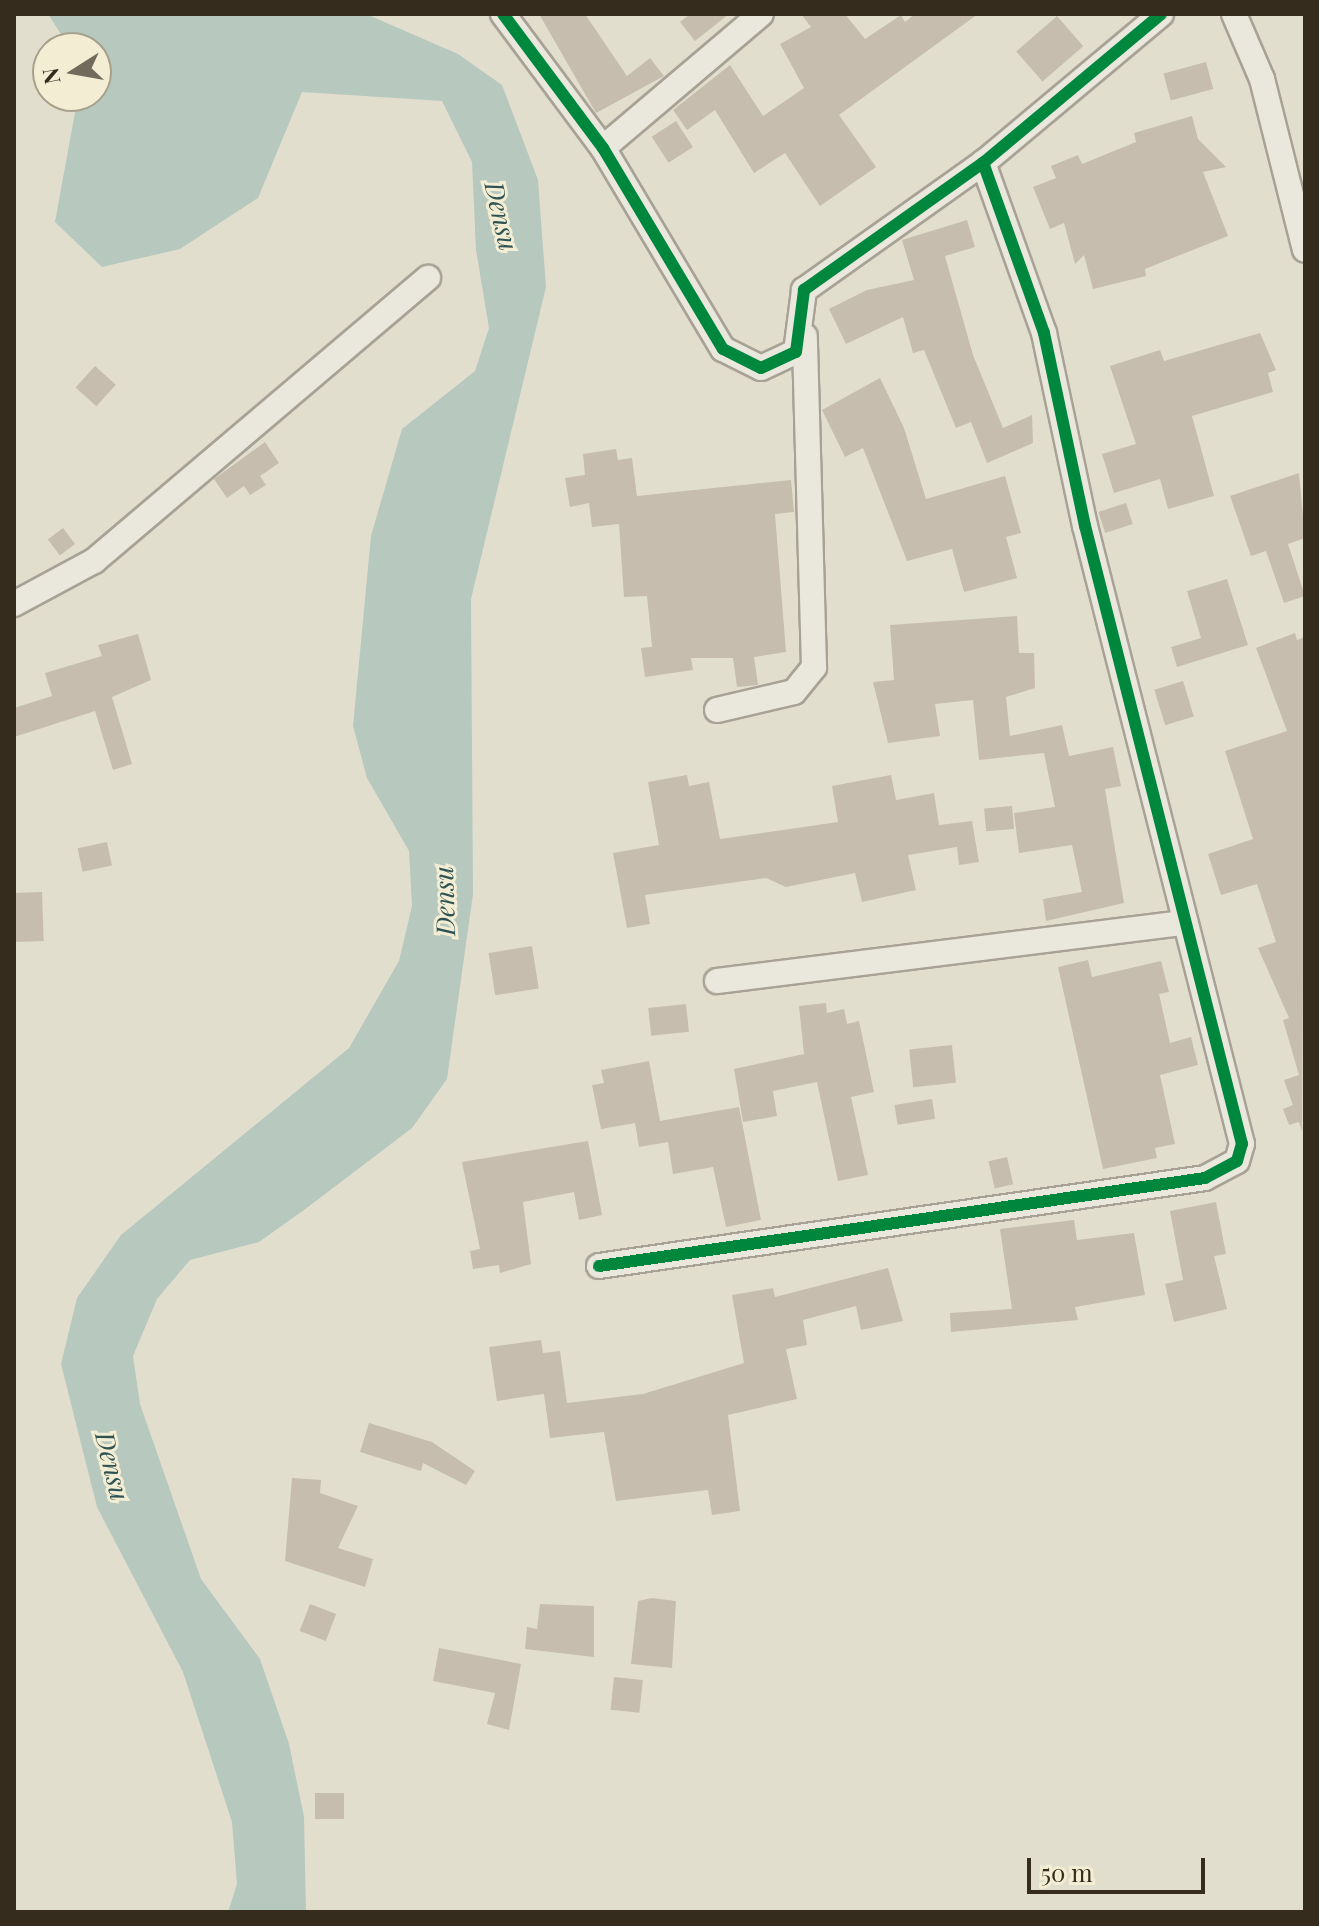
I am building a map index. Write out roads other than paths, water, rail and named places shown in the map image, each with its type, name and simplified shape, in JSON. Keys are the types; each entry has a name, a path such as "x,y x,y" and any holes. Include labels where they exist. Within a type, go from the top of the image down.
{"street":[{"path":"503,14 603,148 723,349 761,368 796,352 804,290 983,163 1161,14"},
{"path":"603,148 761,14"},
{"path":"1234,14 1262,79 1305,250"},
{"path":"599,1266 1205,1178 1232,1168 1242,1144 1185,923 1044,333 983,163"},
{"path":"14,604 94,561 428,278"},
{"path":"717,710 794,692 814,667 804,290"},
{"path":"717,981 1092,930 1185,923"}],"water":[{"name":"Densu","path":"48,14 366,14 458,54 502,85 538,180 546,287 471,599 473,894 447,1079 412,1128 259,1242 190,1260 157,1299 133,1356 140,1404 201,1579 260,1659 289,1744 304,1817 306,1912 228,1912 237,1884 232,1822 183,1672 97,1507 61,1364 77,1298 121,1235 349,1048 399,961 412,906 409,851 367,778 353,726 371,536 402,429 475,371 489,328 476,250 472,162 442,101 302,92 258,198 180,249 102,267 55,222 75,112 112,112 112,32 60,32"}]}
